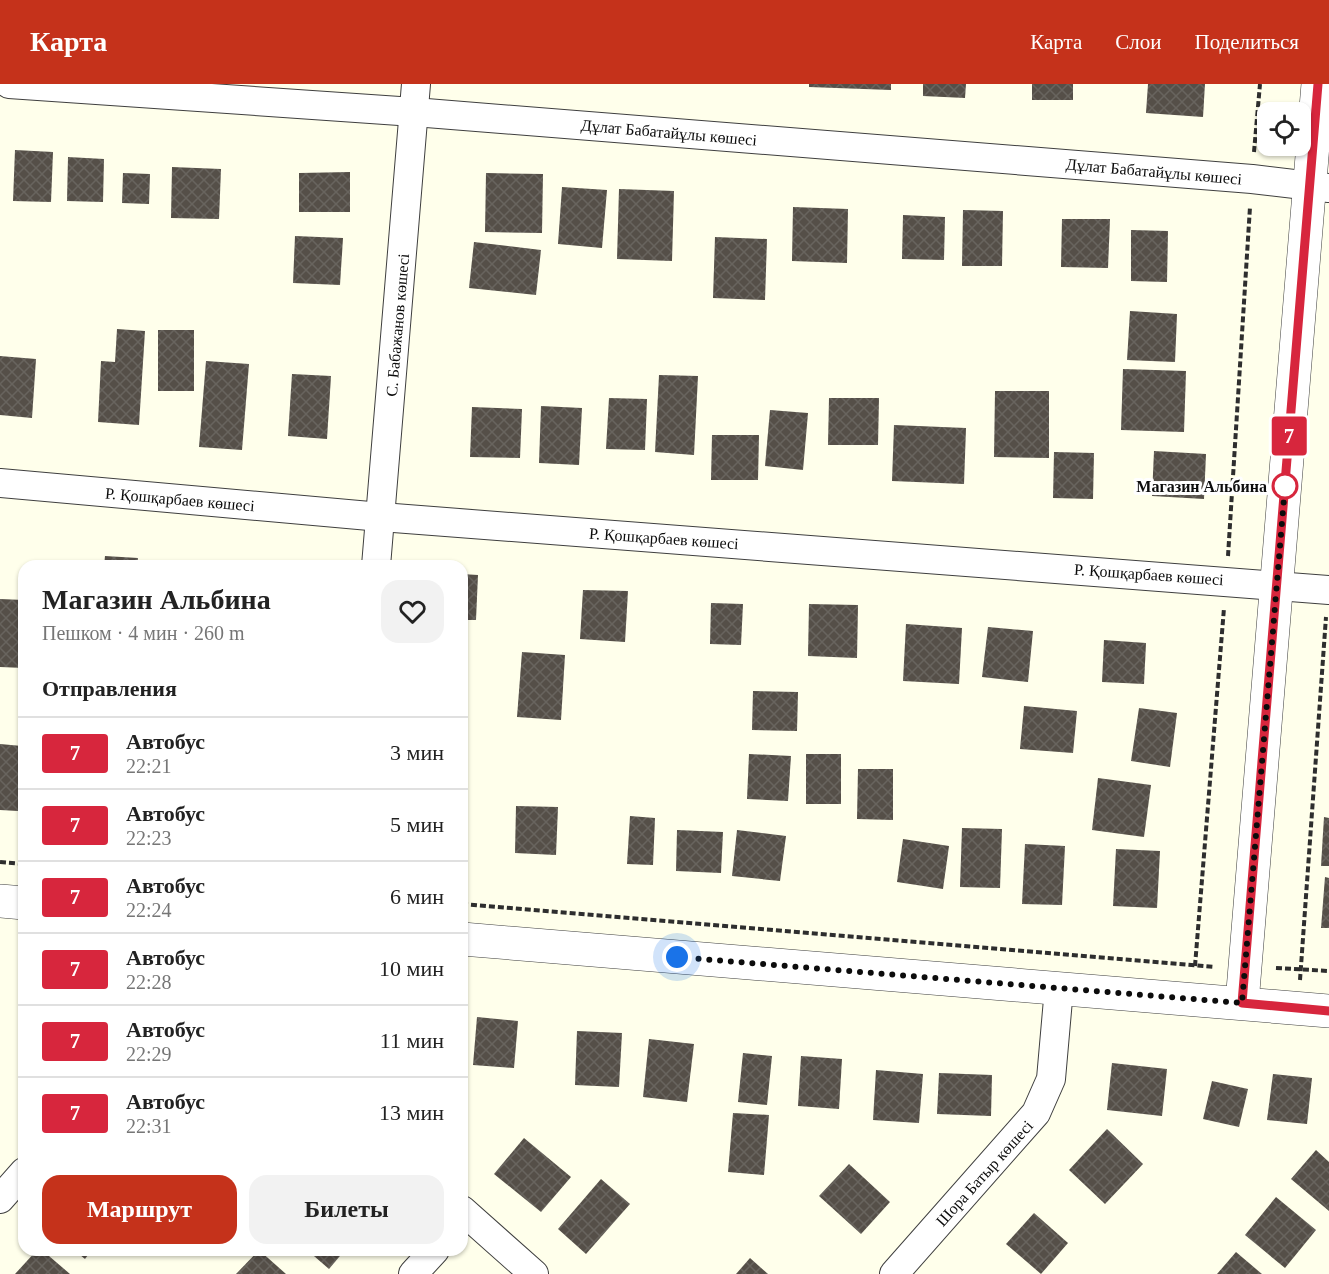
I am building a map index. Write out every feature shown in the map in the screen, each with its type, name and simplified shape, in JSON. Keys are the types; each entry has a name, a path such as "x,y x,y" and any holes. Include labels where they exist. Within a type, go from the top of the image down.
{"street":[{"name":"Дұлат Бабатайұлы көшесі","path":"9,84 414,112 1319,186"},
{"name":"С. Бабажанов көшесі","path":"377,560 416,84"},
{"path":"1242,1003 1277,585 1319,186 1318,84"},
{"name":"Р. Қошқарбаев көшесі","path":"0,483 381,517 1226,580 1329,590"},
{"path":"0,901 18,902"},
{"path":"468,939 1313,1009"},
{"name":"Шора Батыр көшесі","path":"894,1274 1036,1113 1051,1079 1059,988"},
{"path":"0,1199 18,1179"},
{"path":"468,1219 534,1274"},
{"path":"414,1274 430,1256"}],"path":[{"path":"1195,966 1226,580 1260,84"},
{"path":"1313,1009 1300,968 1329,590"},
{"path":"0,862 18,864"},
{"path":"468,905 1195,966 1300,968 1329,971"}],"building":[{"path":"809,84 891,84 891,90 809,87"},
{"path":"923,84 966,84 965,98 923,96"},
{"path":"1032,84 1073,84 1073,100 1032,100"},
{"path":"1148,84 1205,84 1203,117 1146,113"},
{"path":"15,150 53,152 51,202 13,201"},
{"path":"68,157 104,159 103,202 67,201"},
{"path":"172,167 221,169 219,219 171,218"},
{"path":"350,172 350,212 299,212 299,173"},
{"path":"123,173 150,174 149,204 122,203"},
{"path":"486,173 543,174 542,233 485,232"},
{"path":"562,187 607,190 602,248 558,244"},
{"path":"619,189 674,191 672,261 617,259"},
{"path":"793,207 848,209 847,263 792,261"},
{"path":"963,210 1003,211 1002,266 962,266"},
{"path":"903,215 945,217 944,260 902,259"},
{"path":"1062,219 1110,219 1108,268 1061,267"},
{"path":"1131,230 1168,231 1167,282 1131,281"},
{"path":"295,236 343,238 340,285 293,283"},
{"path":"715,237 767,239 765,300 713,298"},
{"path":"474,242 541,250 536,295 469,288"},
{"path":"1130,311 1177,314 1175,362 1127,360"},
{"path":"117,329 145,331 139,425 98,422 101,361 115,362"},
{"path":"158,330 194,330 194,391 158,391"},
{"path":"0,356 36,359 32,418 0,415"},
{"path":"206,361 249,364 242,450 199,447"},
{"path":"1123,369 1186,371 1184,432 1121,430"},
{"path":"292,374 331,376 327,439 288,436"},
{"path":"659,375 698,376 694,455 655,452"},
{"path":"995,391 1049,391 1049,458 994,457"},
{"path":"609,398 647,399 645,450 606,449"},
{"path":"829,398 879,398 878,445 828,445"},
{"path":"541,406 582,408 579,465 539,463"},
{"path":"472,407 522,409 520,458 470,457"},
{"path":"770,410 808,413 803,470 765,466"},
{"path":"894,425 966,428 964,484 892,481"},
{"path":"712,435 759,435 758,480 711,480"},
{"path":"1154,451 1206,454 1204,499 1152,496"},
{"path":"1054,452 1094,453 1093,499 1053,498"},
{"path":"105,556 138,558 138,560 105,560"},
{"path":"468,574 478,575 476,620 468,620"},
{"path":"583,590 628,591 625,642 580,639"},
{"path":"0,599 18,600 18,668 0,667"},
{"path":"711,603 743,604 741,645 710,644"},
{"path":"809,604 858,605 857,658 808,656"},
{"path":"906,624 962,628 959,684 903,681"},
{"path":"988,627 1033,631 1028,682 982,677"},
{"path":"1104,640 1146,643 1144,684 1102,682"},
{"path":"522,652 565,655 561,720 517,717"},
{"path":"753,691 798,692 797,731 752,730"},
{"path":"1024,706 1077,711 1073,753 1020,749"},
{"path":"1139,708 1177,713 1170,767 1131,761"},
{"path":"0,744 18,746 18,811 0,810"},
{"path":"749,754 791,756 788,801 747,799"},
{"path":"806,754 841,754 841,804 806,804"},
{"path":"858,769 893,769 893,820 857,819"},
{"path":"1098,778 1151,785 1144,837 1092,830"},
{"path":"516,806 558,807 556,855 515,853"},
{"path":"630,816 655,818 653,865 627,864"},
{"path":"1324,817 1329,818 1329,866 1321,866"},
{"path":"962,828 1002,829 1000,888 960,887"},
{"path":"677,830 723,832 721,873 676,871"},
{"path":"737,830 786,836 780,881 732,876"},
{"path":"903,839 949,846 943,889 897,882"},
{"path":"1025,844 1065,846 1062,905 1022,904"},
{"path":"1116,849 1160,851 1157,908 1113,906"},
{"path":"1325,877 1329,878 1329,928 1321,928"},
{"path":"477,1017 518,1021 514,1068 473,1065"},
{"path":"577,1031 622,1033 619,1087 575,1085"},
{"path":"649,1039 694,1044 687,1102 643,1097"},
{"path":"743,1053 772,1056 767,1105 738,1102"},
{"path":"801,1056 842,1059 839,1109 798,1106"},
{"path":"1112,1063 1167,1069 1162,1116 1107,1110"},
{"path":"876,1070 923,1074 919,1123 873,1120"},
{"path":"939,1073 992,1075 991,1116 937,1114"},
{"path":"1273,1074 1312,1078 1307,1124 1267,1120"},
{"path":"1212,1081 1248,1089 1239,1127 1203,1119"},
{"path":"733,1113 769,1115 764,1175 728,1172"},
{"path":"1107,1129 1143,1164 1105,1204 1069,1170"},
{"path":"524,1138 571,1177 541,1212 494,1174"},
{"path":"1316,1150 1329,1162 1329,1211 1291,1179"},
{"path":"849,1164 890,1202 861,1234 819,1196"},
{"path":"601,1179 630,1204 586,1254 558,1229"},
{"path":"1276,1197 1316,1230 1285,1268 1245,1235"},
{"path":"1034,1213 1068,1243 1041,1274 1006,1244"},
{"path":"1236,1252 1262,1274 1217,1274"},
{"path":"32,1256 49,1256 70,1274 15,1274"},
{"path":"253,1256 266,1256 286,1274 236,1274"},
{"path":"314,1256 340,1256 329,1269"},
{"path":"750,1258 768,1274 736,1274"}],"bus line":[{"name":"7","path":"1318,84 1242,1003 1329,1011"}],"place":[{"name":"Магазин Альбина","path":"1285,486"}],"route":[{"path":"677,957 1242,1003 1285,486"}]}
